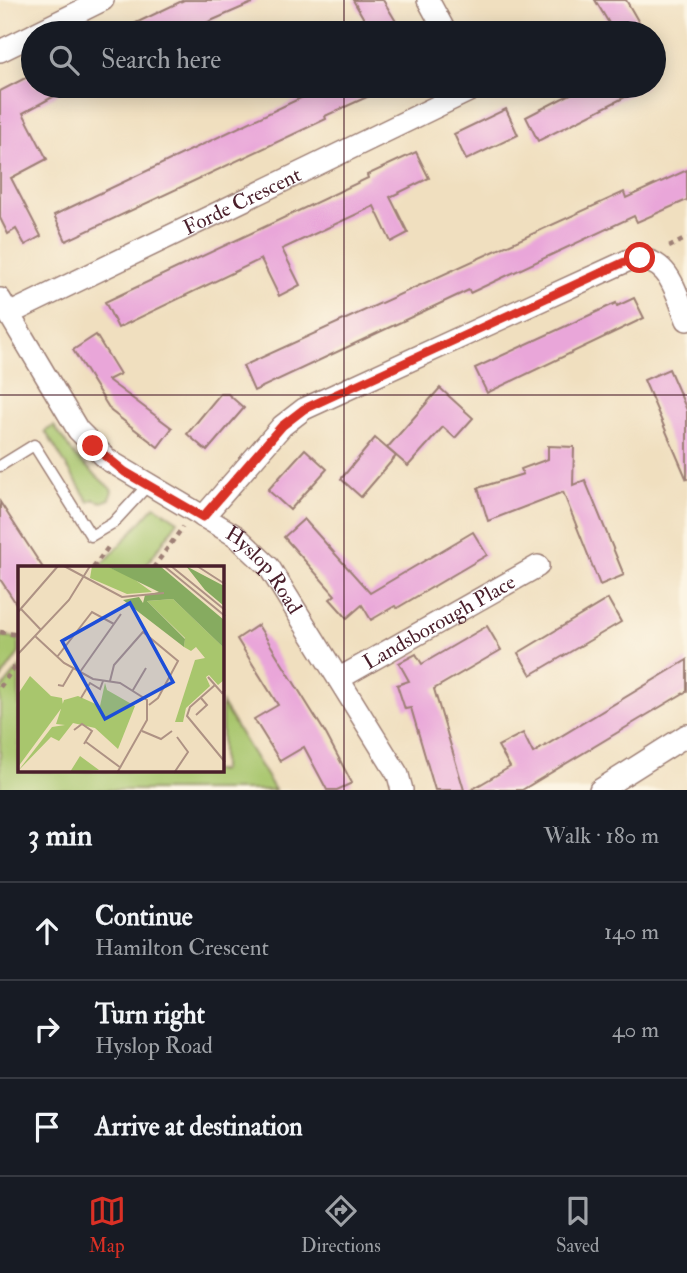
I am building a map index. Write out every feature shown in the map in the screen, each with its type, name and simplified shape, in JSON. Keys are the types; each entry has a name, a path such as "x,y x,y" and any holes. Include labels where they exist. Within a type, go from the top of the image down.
{"street":[{"path":"61,21 103,0"},
{"path":"428,0 439,21"},
{"path":"0,51 21,41"},
{"name":"Forde Crescent","path":"5,306 450,98"},
{"path":"198,514 282,426 304,409 629,260 640,258 651,261 667,273 687,320"},
{"name":"Hyslop Road","path":"5,306 78,430 108,460 236,536 269,567 398,775 402,790"},
{"name":"Landsborough Place","path":"340,678 538,566"},
{"path":"600,790 685,742"}],"lane":[{"path":"0,466 34,445 91,536 113,523 148,485"}],"path":[{"path":"155,566 198,514"},
{"path":"0,632 18,635"},
{"path":"0,687 18,662"}],"green space":[{"path":"54,426 75,456 112,490 110,499 102,502 93,499 89,502 45,431"},
{"path":"155,506 178,521 145,566 101,566"},
{"path":"0,635 18,639 18,654 0,680"},
{"path":"18,669 18,772 224,772 224,707 275,790 0,790 0,691"}],"building":[{"path":"184,0 259,0 211,21 140,21"},
{"path":"353,0 383,0 396,21 365,21"},
{"path":"595,0 626,0 638,21 608,21"},
{"path":"21,80 21,98 51,98 23,113 47,159 11,178 41,236 25,245 16,229 8,234 0,218 0,91"},
{"path":"301,98 365,98 325,116 326,119 66,241 54,215"},
{"path":"563,98 623,98 538,141 526,117"},
{"path":"506,109 518,135 466,160 454,134"},
{"path":"416,152 429,178 390,197 408,233 391,242 374,206 282,249 300,285 279,296 261,259 118,328 105,302 368,178 367,175"},
{"path":"687,170 687,200 637,222 634,216 254,391 243,366 624,192 626,198"},
{"path":"634,298 644,318 487,393 475,368 616,303 617,306"},
{"path":"96,335 120,374 108,380 172,428 158,447 111,411 73,350"},
{"path":"669,369 687,410 687,480 644,380"},
{"path":"440,388 473,418 455,438 443,427 408,466 387,448"},
{"path":"220,394 228,394 244,408 207,451 187,434"},
{"path":"375,438 396,456 361,497 341,479"},
{"path":"548,446 574,447 573,485 585,480 624,575 600,585 563,492 488,521 478,488 523,474 521,469 548,459"},
{"path":"305,449 327,469 290,510 268,490"},
{"path":"0,502 42,566 18,566 18,606 0,579"},
{"path":"304,519 370,593 473,532 487,555 397,608 395,606 371,620 362,605 347,618 330,599 335,595 284,537"},
{"path":"608,599 621,622 531,675 518,653"},
{"path":"258,625 326,734 352,783 337,790 327,790 304,747 280,761 254,719 278,705 237,639"},
{"path":"487,626 501,650 434,689 464,790 435,790 411,708 405,709 397,685 409,681 399,663 416,654 422,664"},
{"path":"687,660 687,691 522,790 471,790 510,767 498,746 523,733 533,753"}],"route":[{"path":"93,446 125,472 203,517 282,426 304,409 629,260 640,258"}]}
